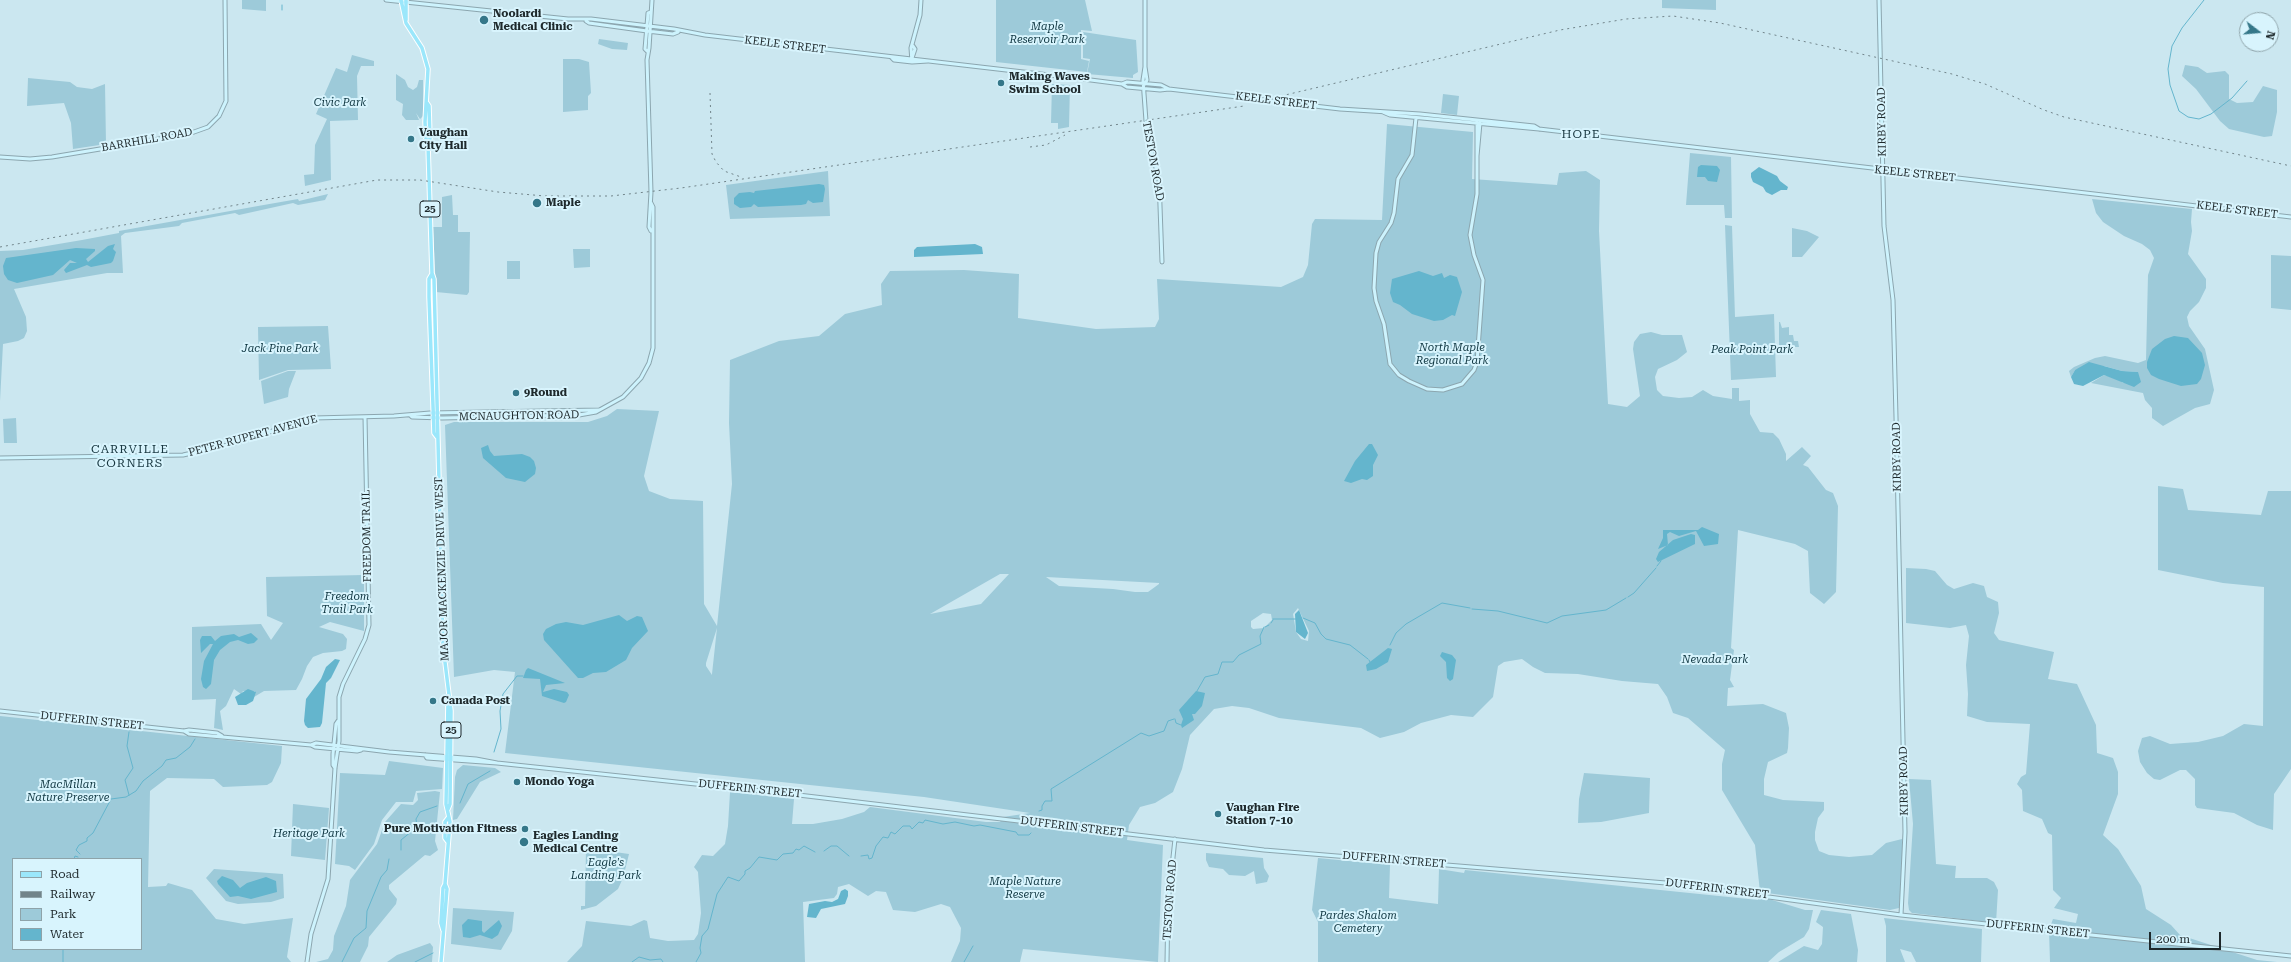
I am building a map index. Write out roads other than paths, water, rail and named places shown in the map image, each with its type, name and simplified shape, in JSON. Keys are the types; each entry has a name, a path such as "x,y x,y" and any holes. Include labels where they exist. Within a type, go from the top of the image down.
{"main road":[{"name":"BARRHILL ROAD","path":"0,157 30,159 52,157 181,135 208,127 219,116 226,101 225,0"},
{"name":"KEELE STREET","path":"386,0 417,2 586,21 589,23 673,34 678,32"},
{"name":"KEELE STREET","path":"412,0 417,2"},
{"name":"MCNAUGHTON ROAD","path":"436,415 579,415 599,410 617,402 633,388 644,374 651,358 654,341 651,231 649,228 649,207 651,203 647,51 645,49 649,31 648,13 651,12 652,0"},
{"path":"912,60 915,49 913,46 920,15 921,0"},
{"name":"TESTON ROAD","path":"1145,0 1145,67 1143,80 1145,84 1147,137 1159,178 1162,262"},
{"name":"KIRBY ROAD","path":"1879,0 1884,226 1893,300 1896,417 1905,832 1901,915"},
{"name":"MAJOR MACKENZIE DRIVE WEST","path":"401,1 406,21 422,48 427,62 427,103 425,122 426,139 428,141 432,273 429,279 429,297 437,437 443,646 448,700 450,804 448,809 448,818 450,822 441,923 443,930 442,962"},
{"path":"406,1 406,21"},
{"name":"KEELE STREET","path":"586,21 590,19 649,26 674,29 678,32 891,57 894,56 912,60 1122,84 1145,88 1169,89 1383,112 1416,118 1534,126 1540,128 1883,170 2104,194 2291,217"},
{"name":"KEELE STREET","path":"1122,84 1127,82 1161,86 1169,89"},
{"name":"KEELE STREET","path":"1383,112 1390,111 1479,122"},
{"path":"1416,118 1412,155 1398,179 1394,212 1391,223 1379,242 1376,253 1374,288 1376,301 1384,324 1390,364 1399,375 1408,382 1427,388 1443,390 1462,384 1474,370 1477,362 1483,280 1474,255 1470,235 1477,194 1476,156 1479,122"},
{"name":"PETER RUPERT AVENUE","path":"0,458 183,455 228,445 312,418 410,415 412,413 436,415"},
{"name":"FREEDOM TRAIL","path":"307,962 311,934 328,879 336,749 340,724 338,721 341,690 363,644 369,625 365,417"},
{"name":"DUFFERIN STREET","path":"0,711 184,731 189,734 216,737 222,736 357,751 361,750 425,755 790,794 1264,850 1666,883 1901,915 2291,956"},
{"name":"DUFFERIN STREET","path":"311,745 316,743 357,747 361,750"},
{"name":"TESTON ROAD","path":"1167,962 1168,903 1175,839"}],"water":[{"path":"1701,165 1717,166 1720,170 1717,182 1708,181 1705,177 1697,177 1698,167"},
{"path":"1759,167 1777,176 1780,181 1788,187 1787,190 1781,190 1772,195 1766,192 1763,187 1753,182 1751,173"},
{"path":"819,184 824,185 825,189 823,202 813,203 808,200 806,204 801,205 758,207 754,204 751,207 740,208 734,204 734,198 739,193 754,193 755,191"},
{"path":"115,244 113,249 116,252 111,263 91,267 87,265 66,273 64,270 70,263 77,263 70,260 53,275 17,283 8,280 4,274 3,266 6,258 76,248 95,249 95,251 86,259 88,262 108,246"},
{"path":"975,244 982,247 983,254 914,257 914,250 917,247"},
{"path":"1419,271 1433,276 1442,273 1444,278 1450,275 1457,277 1462,292 1455,316 1452,315 1443,320 1434,321 1412,314 1400,305 1393,302 1390,293 1392,279"},
{"path":"2174,336 2188,338 2202,353 2205,365 2201,379 2197,384 2181,386 2159,379 2151,375 2147,368 2147,362 2152,349 2165,339"},
{"path":"2089,362 2122,371 2138,372 2141,382 2134,387 2104,375 2083,386 2074,384 2071,377 2075,370"},
{"path":"1369,444 1372,444 1378,455 1373,465 1373,476 1367,480 1362,479 1351,483 1344,481 1355,461"},
{"path":"488,445 494,456 522,454 530,457 534,461 536,468 535,474 525,482 506,478 483,458 481,448"},
{"path":"1702,527 1719,534 1718,544 1704,546 1696,531 1679,536 1670,532 1667,534 1668,545 1658,549 1663,538 1663,530 1698,530"},
{"path":"1691,534 1695,535 1695,544 1658,562 1656,559 1659,552 1673,540"},
{"path":"1299,610 1308,633 1305,639 1296,632 1295,614"},
{"path":"619,615 627,621 637,616 642,617 648,631 632,648 626,660 606,672 593,673 583,678 578,678 544,640 543,634 546,629 556,624 566,622 583,625"},
{"path":"251,633 258,639 254,643 248,644 238,640 230,642 220,650 214,660 211,684 206,689 203,687 201,679 204,661 213,644 210,644 201,653 200,640 202,636 211,636 215,641 221,636 234,634 239,637"},
{"path":"1388,648 1392,649 1388,662 1376,669 1367,671 1366,665"},
{"path":"1442,652 1452,655 1456,660 1453,679 1450,681 1447,678 1446,662 1440,656"},
{"path":"335,659 340,660 331,678 326,683 322,723 320,727 308,728 304,721 306,699 321,679 326,667"},
{"path":"528,668 565,683 546,685 543,692 554,689 567,692 569,695 566,702 564,703 542,696 540,679 523,678"},
{"path":"248,689 256,692 253,701 246,705 238,705 235,697"},
{"path":"1196,691 1205,693 1202,706 1195,714 1192,714 1194,720 1182,728 1181,725 1183,719 1179,710"},
{"path":"222,876 233,880 240,888 247,883 266,877 276,881 277,892 251,899 238,896 230,897 218,884 217,881"},
{"path":"845,889 848,891 848,896 845,904 821,909 816,918 807,917 809,904 825,901 832,902 838,899 841,891"},
{"path":"468,919 482,921 482,931 484,933 499,920 502,926 498,935 492,939 480,935 470,938 463,937 462,925"}],"waterway":[{"path":"2204,0 2182,28 2172,46 2168,69 2170,85 2179,111 2188,117 2199,119 2211,114 2232,98 2247,81"},
{"path":"282,5 282,10"},
{"path":"1657,566 1661,561"},
{"path":"1628,597 1634,593 1656,568"},
{"path":"1472,609 1498,611 1547,623 1562,616 1606,610 1626,598"},
{"path":"1390,645 1396,633 1406,624 1442,603 1470,608"},
{"path":"1303,618 1315,623 1321,634 1326,639 1350,645 1368,659"},
{"path":"1273,619 1296,619"},
{"path":"1265,627 1269,625"},
{"path":"1197,691 1205,677 1218,674 1222,662 1233,662 1239,655 1261,644 1260,636 1264,627"},
{"path":"494,752 501,729 500,711 503,694 517,676 523,676"},
{"path":"1039,811 1042,810 1042,806 1045,801 1052,801 1051,789 1141,733 1149,736 1164,731 1168,721 1174,719"},
{"path":"1175,719 1176,723 1181,725"},
{"path":"129,732 127,746 133,768 125,780 129,795"},
{"path":"80,854 76,850 79,845 87,841 87,838 93,833 111,799 126,797 136,791 143,781 162,766 166,760 176,758 190,747 195,739"},
{"path":"460,803 468,784 490,771"},
{"path":"401,850 401,840 417,827 416,819 420,812 437,806"},
{"path":"861,856 868,855 869,859 872,858 876,846 883,837 888,838 891,832 895,834 903,826 910,826 912,829 919,822 923,823 925,820 943,824 955,822 974,826 980,825 1016,832 1018,835 1029,835 1031,833"},
{"path":"696,962 701,953 700,948 702,936 708,929 717,894 728,877 739,881 745,874 745,871 750,868 759,857 777,860 783,854 793,853 796,849 799,850 804,846 815,852"},
{"path":"824,851 831,846 837,846 849,856"},
{"path":"74,858 75,856 78,857"},
{"path":"342,962 354,938 366,928 367,911 381,877 387,870 389,859"},
{"path":"964,962 973,946"},
{"path":"63,950 63,962"},
{"path":"415,962 433,953"},
{"path":"632,962 639,957 650,960 661,959 663,962"}],"railway":[{"path":"1281,96 1560,30 1626,19 1673,16 1720,23 1952,74 1985,84 2044,110 2064,117 2291,166"},
{"path":"710,93 712,154 716,162 724,171 741,177"},
{"path":"0,247 377,180 420,180 498,192 545,196 611,196 681,188 1244,106"},
{"path":"1030,147 1046,145 1065,135"}],"place":[{"name":"Noolardi Medical Clinic","path":"484,20"},
{"name":"Making Waves Swim School","path":"1001,83"},
{"name":"Vaughan City Hall","path":"411,139"},
{"name":"Maple","path":"537,203"},
{"name":"9Round","path":"516,393"},
{"name":"Canada Post","path":"433,701"},
{"name":"Mondo Yoga","path":"517,782"},
{"name":"Vaughan Fire Station 7-10","path":"1218,814"},
{"name":"Pure Motivation Fitness","path":"525,829"},
{"name":"Eagles Landing Medical Centre","path":"524,842"}],"district":[{"name":"HOPE","path":"1581,134"},
{"name":"CARRVILLE CORNERS","path":"130,456"}],"park label":[{"name":"Maple Reservoir Park","path":"1047,33"},
{"name":"Civic Park","path":"340,103"},
{"name":"Jack Pine Park","path":"280,349"},
{"name":"Peak Point Park","path":"1752,350"},
{"name":"North Maple Regional Park","path":"1452,354"},
{"name":"Freedom Trail Park","path":"347,603"},
{"name":"Nevada Park","path":"1715,660"},
{"name":"MacMillan Nature Preserve","path":"68,791"},
{"name":"Heritage Park","path":"309,834"},
{"name":"Eagle's Landing Park","path":"606,869"},
{"name":"Maple Nature Reserve","path":"1025,888"},
{"name":"Pardes Shalom Cemetery","path":"1358,922"}]}
